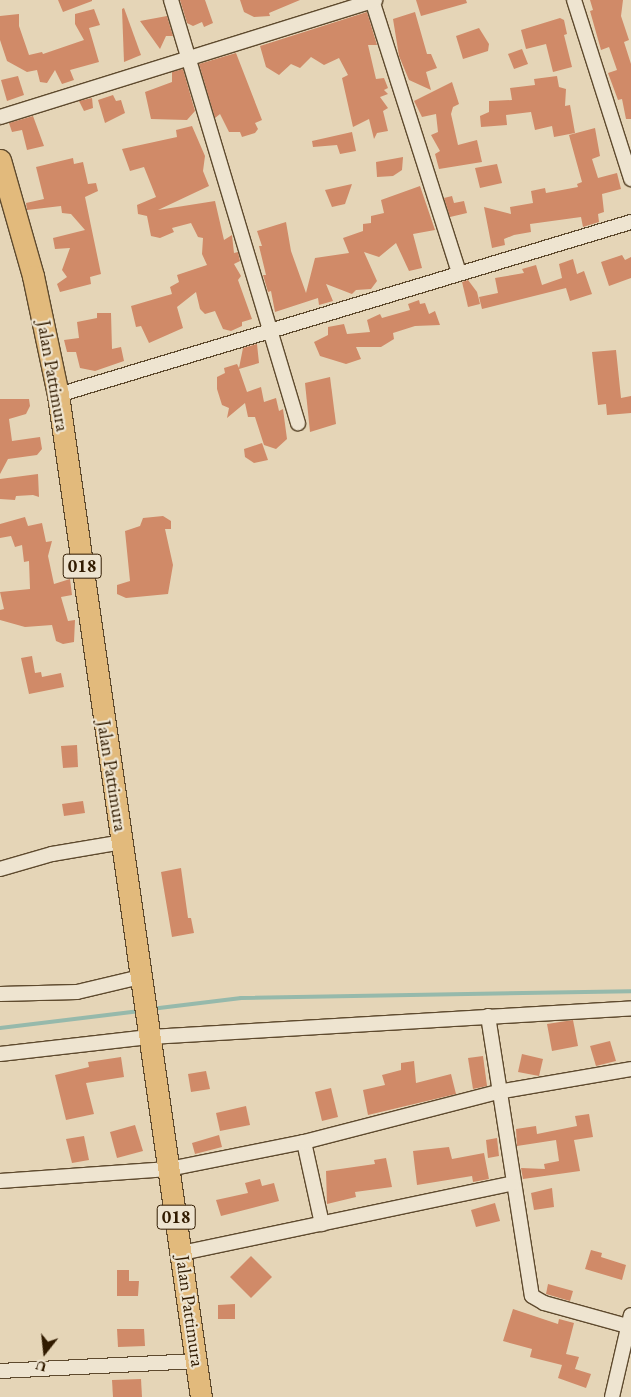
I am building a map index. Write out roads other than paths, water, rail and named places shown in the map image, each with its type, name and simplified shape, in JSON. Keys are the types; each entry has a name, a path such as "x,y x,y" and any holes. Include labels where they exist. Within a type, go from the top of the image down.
{"main road":[{"name":"Jalan Pattimura","path":"0,160 34,276 58,395 140,977 182,1253 201,1397"}],"street":[{"path":"171,0 271,328 298,424"},
{"path":"0,118 189,60 373,0 459,273"},
{"path":"574,0 631,179"},
{"path":"58,395 271,328 631,222"},
{"path":"0,868 52,854 122,842"},
{"path":"0,994 77,992 140,977"},
{"path":"0,1054 149,1037 631,1008"},
{"path":"488,1016 498,1092 532,1296 537,1301 630,1323 612,1397"},
{"path":"0,1181 169,1168 304,1142 498,1092 631,1069"},
{"path":"304,1142 322,1224"},
{"path":"182,1253 513,1183"},
{"path":"0,1371 196,1360"}],"waterway":[{"path":"151,1009 241,998 631,991"},
{"path":"0,1028 140,1011"}]}
